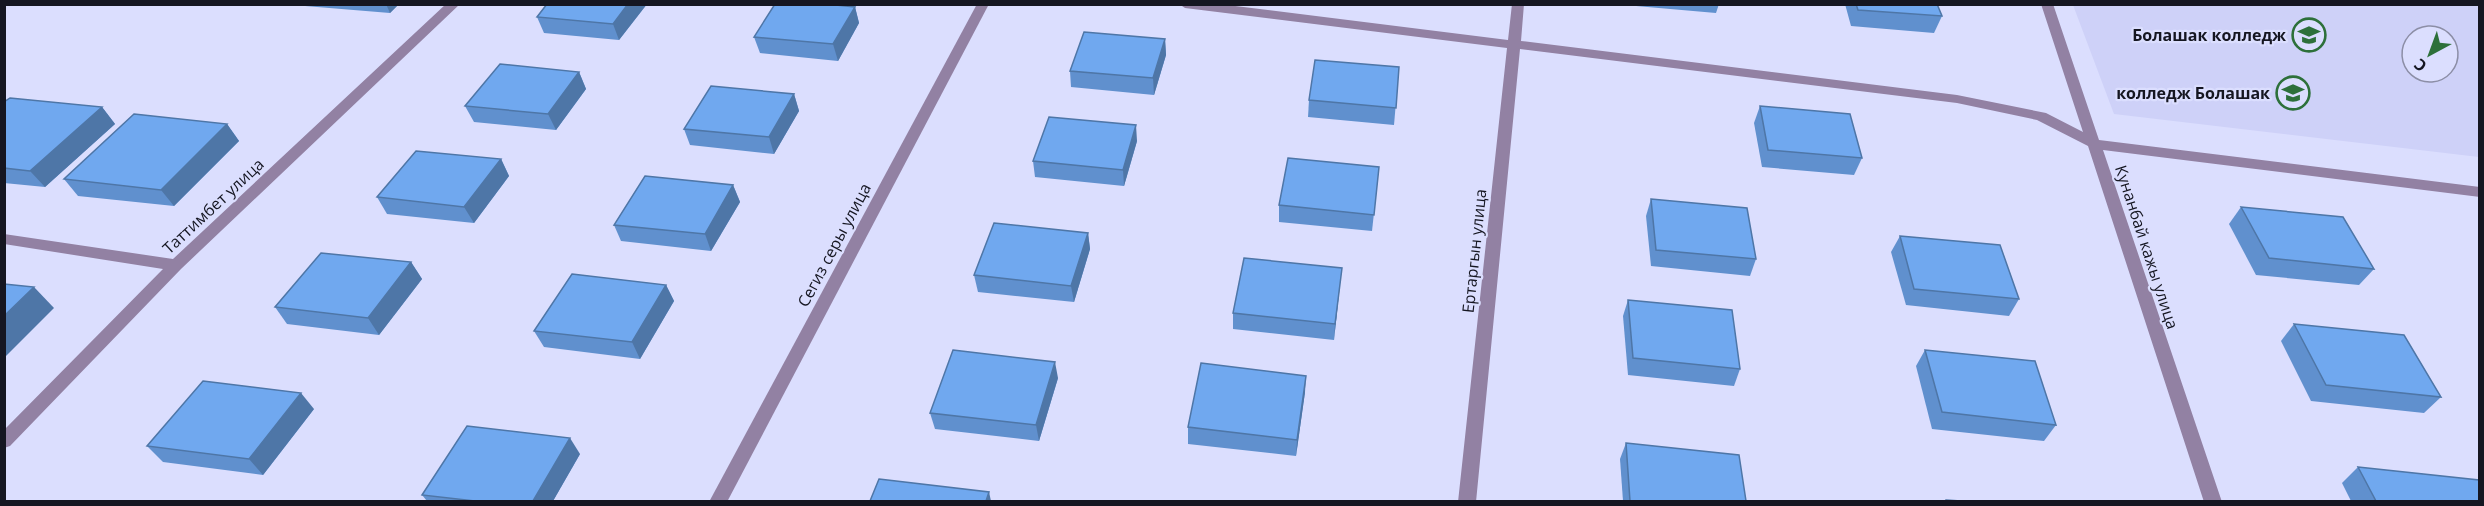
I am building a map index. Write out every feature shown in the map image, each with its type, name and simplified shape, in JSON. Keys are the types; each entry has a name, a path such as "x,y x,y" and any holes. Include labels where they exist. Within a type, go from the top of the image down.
{"street":[{"name":"Таттимбет улица","path":"4,441 176,266 454,4"},
{"name":"Сегиз серы улица","path":"718,501 983,4"},
{"path":"1185,4 1957,99 2041,116 2094,144 2480,192"},
{"name":"Ертаргын улица","path":"1467,501 1518,4"},
{"name":"Кунанбай кажы улица","path":"2047,4 2213,501"},
{"path":"4,239 176,266"}],"shaded area":[{"name":"колледж Болашак","path":"2073,5 2479,5 2479,157 2114,114"}],"building":[{"path":"547,4 628,4 613,24 537,17"},
{"path":"775,4 826,4 855,7 833,44 754,37"},
{"path":"1856,4 1937,4 1942,16 1858,10"},
{"path":"1084,32 1165,39 1153,78 1070,71"},
{"path":"1315,60 1399,67 1396,108 1309,100"},
{"path":"500,64 579,72 548,114 465,106"},
{"path":"711,86 794,94 769,137 684,129"},
{"path":"10,98 102,107 30,171 4,168 4,102"},
{"path":"1760,106 1850,114 1862,158 1768,150"},
{"path":"134,114 227,124 161,190 64,179"},
{"path":"1049,117 1136,125 1123,170 1033,161"},
{"path":"416,151 501,159 464,207 377,197"},
{"path":"1288,158 1379,167 1374,215 1279,205"},
{"path":"645,176 733,185 705,234 614,225"},
{"path":"1651,199 1747,208 1756,259 1656,250"},
{"path":"2241,207 2343,217 2374,269 2269,258"},
{"path":"994,223 1088,233 1071,286 974,275"},
{"path":"1900,236 2000,245 2019,299 1914,289"},
{"path":"321,253 411,262 368,318 275,307"},
{"path":"1244,258 1342,268 1335,324 1233,313"},
{"path":"572,274 666,285 632,342 534,331"},
{"path":"4,284 34,287 4,316"},
{"path":"1628,300 1732,310 1740,369 1633,358"},
{"path":"2294,324 2404,335 2441,397 2326,385"},
{"path":"953,350 1055,362 1036,425 930,413"},
{"path":"1925,350 2035,361 2056,425 1942,412"},
{"path":"1201,363 1306,376 1297,440 1188,427"},
{"path":"203,381 301,393 249,459 147,446"},
{"path":"467,426 570,438 533,501 475,501 422,495"},
{"path":"1626,443 1739,455 1746,501 1630,501"},
{"path":"2358,467 2479,480 2480,501 2376,501"},
{"path":"879,479 989,492 986,501 870,501"}],"place":[{"name":"Болашак колледж","path":"2309,35"},
{"name":"колледж Болашак","path":"2293,93"}]}
